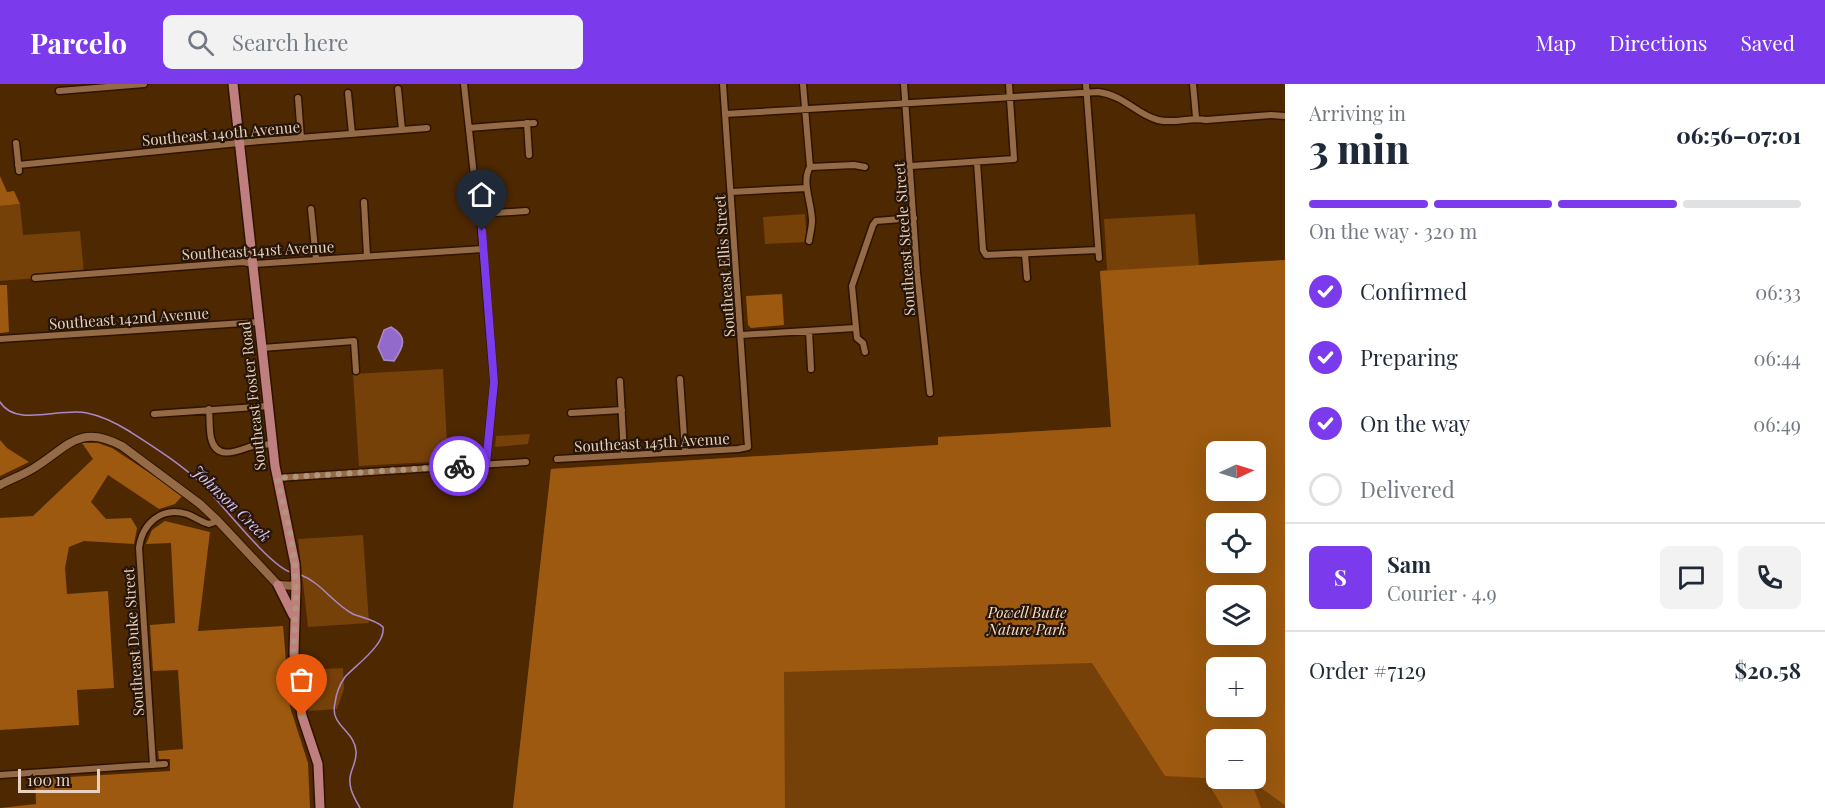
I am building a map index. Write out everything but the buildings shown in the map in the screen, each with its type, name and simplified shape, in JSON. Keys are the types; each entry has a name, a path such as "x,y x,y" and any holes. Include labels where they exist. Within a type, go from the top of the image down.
{"main road":[{"name":"Southeast Foster Road","path":"233,84 277,478 294,555 296,584 294,653 298,688 302,716 318,764 320,808"},
{"path":"278,585 289,603 295,620"}],"street":[{"path":"59,91 144,84"},
{"path":"464,84 480,214 494,382 486,464"},
{"name":"Southeast Ellis Street","path":"723,84 748,447"},
{"path":"803,84 810,167 807,173 812,220 809,241"},
{"name":"Southeast Steele Street","path":"904,84 917,273 930,393"},
{"path":"911,166 1014,159 1009,84"},
{"path":"1086,84 1099,258"},
{"path":"1194,84 1196,117"},
{"path":"398,89 402,130"},
{"path":"725,114 1087,92 1116,96 1158,120 1170,122 1196,117 1206,120 1285,116"},
{"path":"348,93 352,134"},
{"path":"298,98 301,138"},
{"path":"469,128 530,123 529,154"},
{"name":"Southeast 140th Avenue","path":"16,143 18,168 240,143 427,128"},
{"path":"977,162 985,254 991,256 1098,249"},
{"path":"810,167 854,165 865,167"},
{"path":"731,192 807,188"},
{"path":"364,202 367,256"},
{"path":"310,209 316,259"},
{"path":"480,214 526,211"},
{"path":"866,352 863,343 857,338 855,328 853,281 876,221 914,218"},
{"name":"Southeast 141st Avenue","path":"35,278 243,262 253,264 483,249"},
{"path":"1025,254 1027,278"},
{"name":"Southeast 142nd Avenue","path":"3,339 259,322"},
{"path":"741,335 855,328"},
{"path":"809,331 811,369"},
{"path":"262,348 354,341 356,371"},
{"path":"680,379 685,452"},
{"path":"620,381 624,455"},
{"path":"154,414 268,406"},
{"path":"209,409 211,439 220,451 234,453 250,447 273,444"},
{"path":"571,413 622,410"},
{"path":"0,485 34,468 73,440 96,436 110,440 122,446 189,495 218,521 278,585 296,584"},
{"name":"Southeast 145th Avenue","path":"556,459 748,447"},
{"path":"277,478 526,462"},
{"name":"Southeast Duke Street","path":"153,765 139,548 143,530 164,514 177,512 189,515 205,524 218,521"},
{"path":"0,775 165,764"}],"green space":[{"path":"0,176 7,192 14,191 20,204 0,206"},
{"path":"20,204 23,235 80,231 84,274 0,281 0,206"},
{"path":"805,214 807,242 765,244 763,217"},
{"name":"Powell Butte Nature Park","path":"1195,214 1199,265 1285,260 1285,808 513,808 551,469 938,445 938,437 1111,427 1100,271 1107,270 1104,219"},
{"name":"Powell Butte Nature Park","path":"1285,260 1285,805 1262,789 1266,789 1266,729 1206,729 1206,780 1165,776 1092,663 784,672 785,808 513,808 551,469 938,445 938,437 1111,427 1100,271"},
{"path":"0,285 7,285 9,332 0,333"},
{"path":"782,294 784,325 751,328 748,325 746,296"},
{"path":"443,369 448,461 359,466 353,374"},
{"path":"530,434 528,444 495,447 496,436"},
{"path":"0,440 7,448 29,462 0,476"},
{"path":"82,443 98,443 112,448 183,495 175,504 159,509 108,475 91,502 106,519 131,518 137,528 134,544 84,541 69,547 65,568 67,594 108,591 114,688 77,690 79,725 0,730 0,518 33,516 93,459"},
{"path":"165,521 210,532 198,631 283,626 290,707 308,763 310,808 0,808 36,804 35,779 170,771 170,759 159,759 158,751 183,749 178,670 153,671 150,625 175,623 171,543 146,544 152,530"},
{"path":"363,535 369,623 308,627 298,539"},
{"path":"343,668 344,689 337,709 309,711 304,670"},
{"name":"Powell Butte Nature Park","path":"1212,789 1254,789 1261,808 1223,808"}],"shaded area":[{"path":"391,327 400,334 403,342 394,361 384,360 378,347 384,330"}],"waterway":[{"name":"Johnson Creek","path":"0,402 7,410 17,414 87,413 124,428 195,477 258,546 290,572"},
{"name":"Johnson Creek","path":"301,575 315,583 346,610 383,627 383,634 375,647 343,680 335,703 336,717 355,744 356,757 350,782 360,808"}],"way so far":[{"path":"302,716 294,653 295,564 277,478 459,466"}],"route":[{"path":"459,466 486,464 494,382 482,231"}]}
